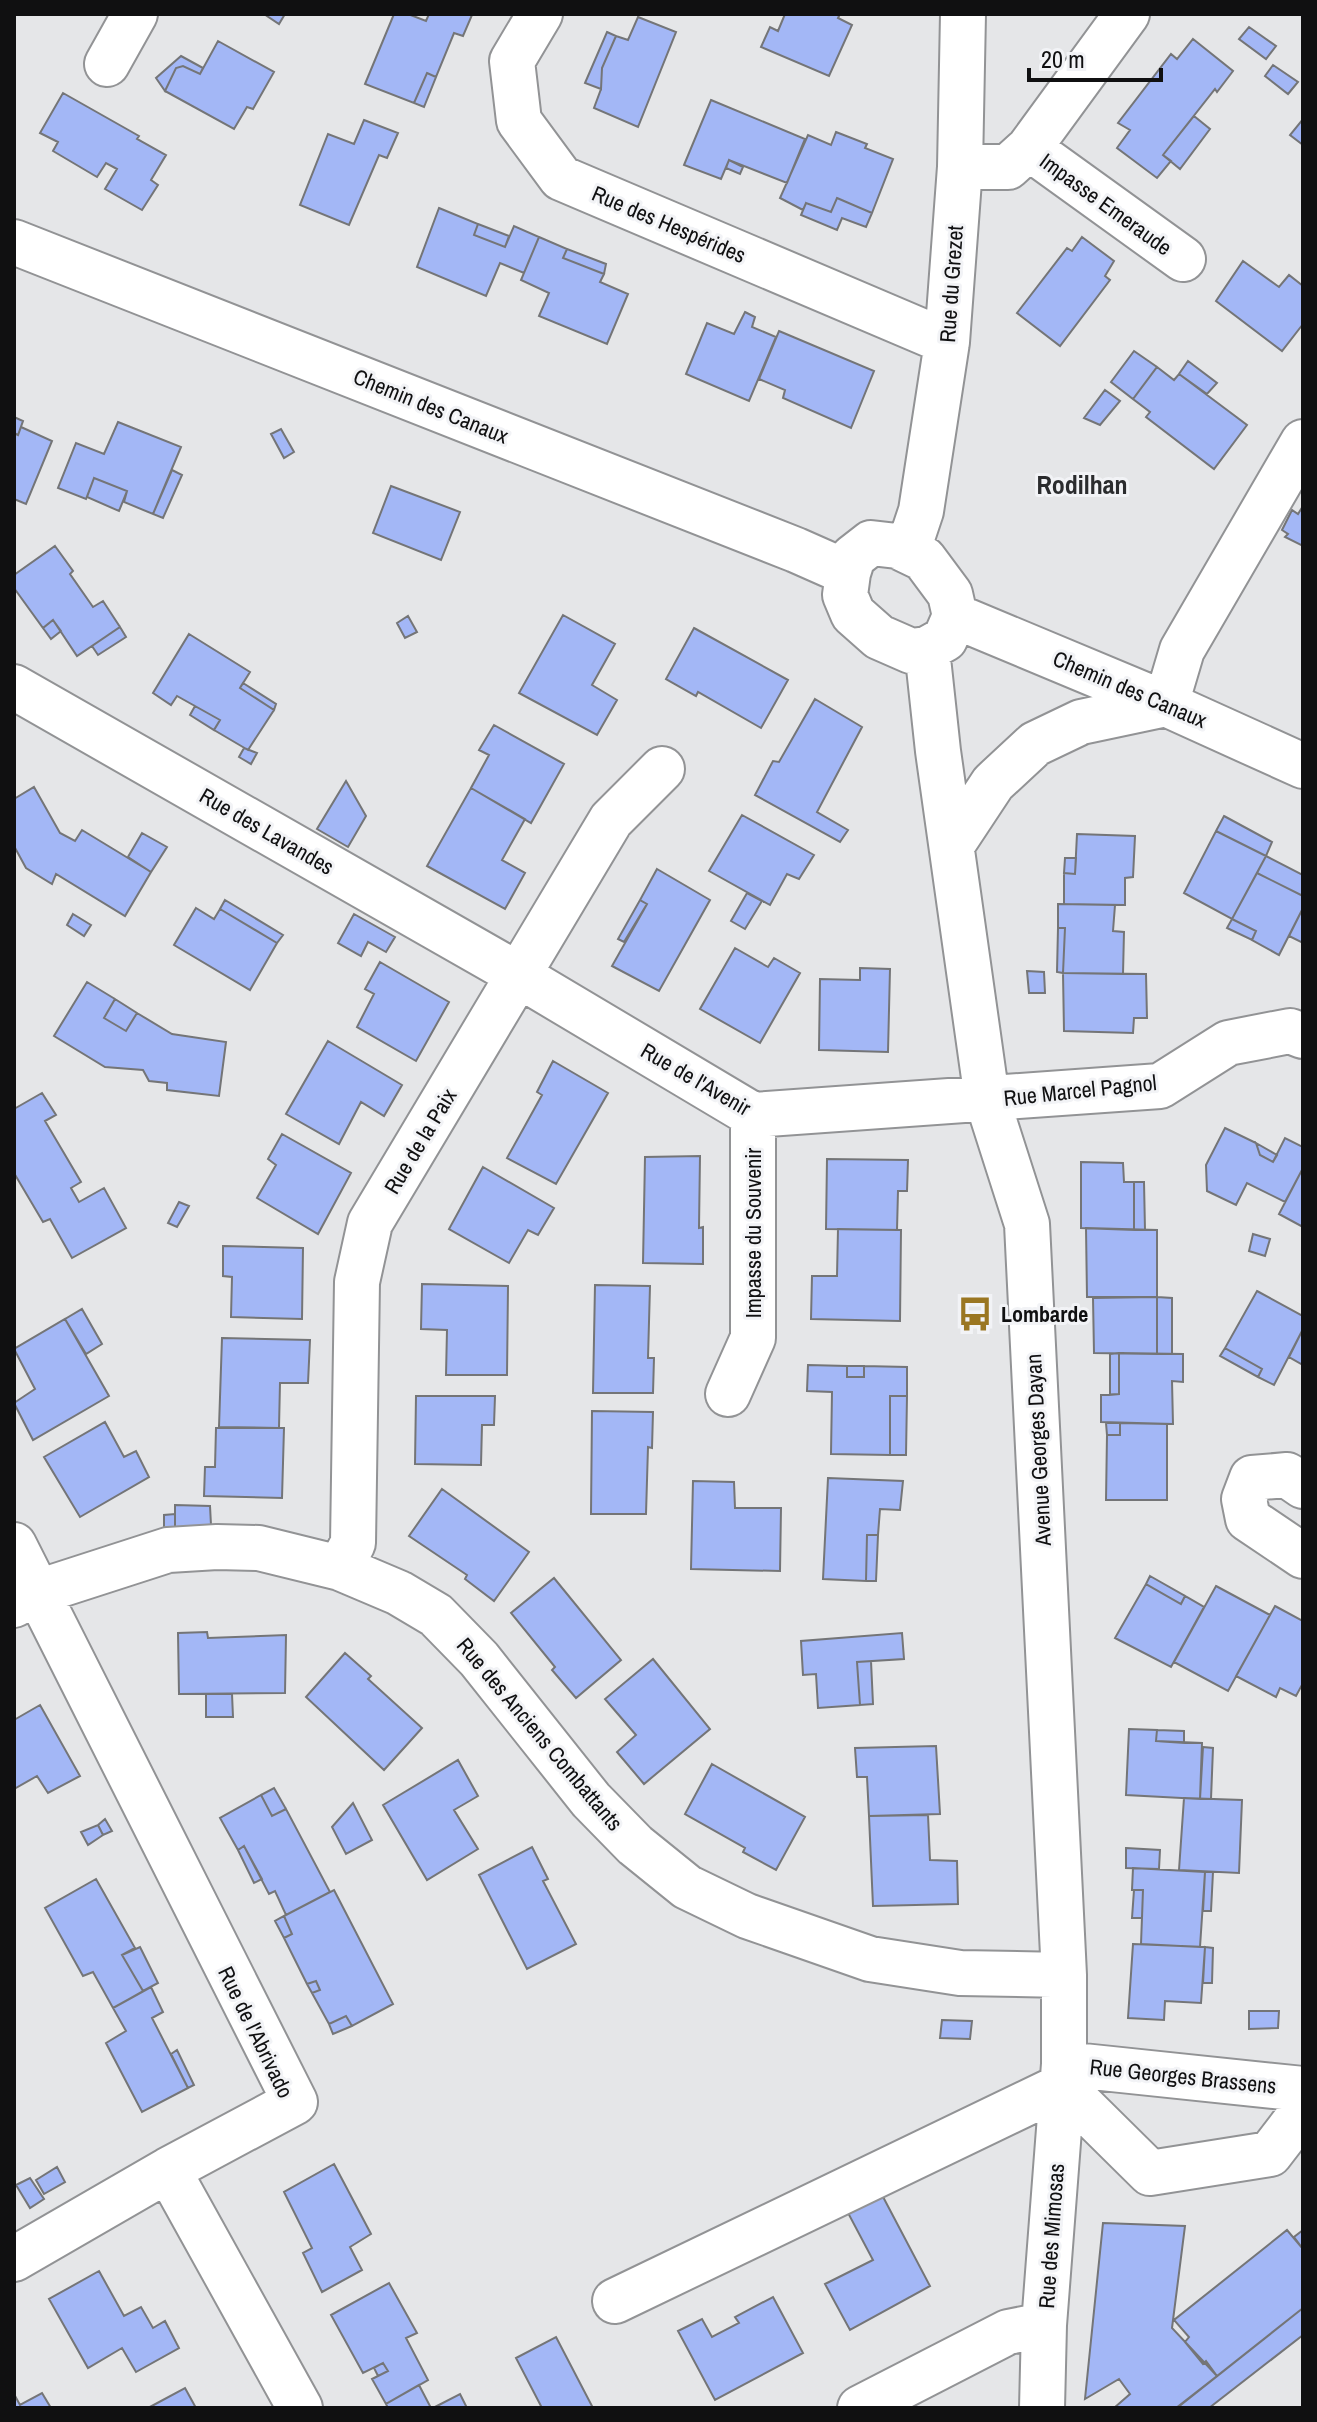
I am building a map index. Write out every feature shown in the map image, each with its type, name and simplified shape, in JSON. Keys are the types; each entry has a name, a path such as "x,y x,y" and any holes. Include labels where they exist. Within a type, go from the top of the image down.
{"street":[{"path":"107,64 135,14"},
{"name":"Rue des Hespérides","path":"540,14 512,61 519,121 561,178 947,342"},
{"name":"Rue du Grezet","path":"908,550 921,511 947,342 960,167 963,14"},
{"path":"960,167 1008,167 1029,148 1127,14"},
{"name":"Impasse Emeraude","path":"1029,148 1183,259"},
{"name":"Chemin des Canaux","path":"14,242 848,573"},
{"path":"952,845 993,783 1035,744 1081,722 1166,704 1182,650 1303,442"},
{"path":"871,543 908,550 924,559 950,594 955,616 945,639 927,649 911,651 879,637 853,614 845,595 853,557 871,543"},
{"name":"Chemin des Canaux","path":"955,616 1166,704 1303,766"},
{"name":"Avenue Georges Dayan","path":"927,649 987,1099 1027,1224 1064,1975 1063,2075"},
{"name":"Rue des Lavandes","path":"14,687 519,975"},
{"name":"Rue de la Paix","path":"340,1568 353,1543 357,1282 370,1223 611,820 662,769"},
{"name":"Rue de l'Avenir","path":"519,975 753,1115 987,1099"},
{"name":"Rue Marcel Pagnol","path":"987,1099 1160,1086 1228,1043 1290,1031 1303,1036"},
{"name":"Impasse du Souvenir","path":"728,1394 753,1338 753,1115"},
{"path":"1303,1486 1287,1475 1252,1478 1244,1499 1248,1519 1303,1556"},
{"path":"14,1545 26,1598"},
{"name":"Rue des Anciens Combattants","path":"26,1598 168,1550 259,1548 340,1568 399,1593 436,1615 479,1659 591,1800 635,1845 687,1887 747,1916 870,1959 960,1973 1064,1975"},
{"name":"Rue de l'Abrivado","path":"26,1598 295,2102 168,2170"},
{"path":"615,2301 1063,2075 1150,2173 1270,2154 1303,2111"},
{"name":"Rue Georges Brassens","path":"1063,2075 1303,2089"},
{"name":"Rue des Mimosas","path":"1042,2408 1044,2325 1063,2075"},
{"path":"14,2259 168,2170 300,2408"},
{"path":"860,2408 1008,2332 1044,2325"}],"building":[{"path":"264,14 285,14 279,24"},
{"path":"394,14 408,14 426,21 429,14 472,15 463,36 454,33 436,77 427,73 414,103 365,84"},
{"path":"785,14 840,14 838,18 852,25 829,76 761,47 770,27 778,31"},
{"path":"638,17 676,32 638,127 594,108 601,89 602,68 616,36 628,40"},
{"path":"1249,27 1276,46 1266,59 1239,39"},
{"path":"607,32 616,36 602,68 601,89 585,83"},
{"path":"1193,39 1233,71 1163,155 1171,161 1157,178 1117,148 1130,130 1118,123 1171,54 1177,59"},
{"path":"218,41 274,72 253,109 247,107 234,129 165,91 176,68 183,66 200,74"},
{"path":"181,56 203,68 200,74 183,66 176,68 165,91 156,78"},
{"path":"1273,65 1298,82 1288,94 1265,76"},
{"path":"427,73 436,77 424,107 414,103"},
{"path":"63,93 166,155 151,180 158,185 142,210 105,189 117,169 106,163 97,177 53,151 58,142 40,133"},
{"path":"711,100 805,139 787,183 729,160 721,179 684,165"},
{"path":"1194,116 1210,129 1180,169 1163,155"},
{"path":"1303,119 1303,145 1290,135"},
{"path":"364,120 398,133 387,158 379,155 349,225 300,205 328,134 354,144"},
{"path":"836,132 867,144 865,148 893,159 872,213 837,198 831,212 806,203 803,210 780,198 808,135 831,145"},
{"path":"729,160 743,167 740,174 726,168"},
{"path":"837,198 872,213 866,227 842,218 837,230 801,215 806,203 831,212"},
{"path":"439,208 478,224 474,235 505,247 514,226 539,237 524,273 500,263 486,296 417,267"},
{"path":"478,224 509,236 505,247 474,235"},
{"path":"539,237 567,249 563,258 604,274 600,282 628,294 607,344 539,316 549,293 521,280"},
{"path":"1082,237 1114,261 1105,276 1110,280 1060,346 1017,313 1067,248 1072,251"},
{"path":"567,249 606,264 604,274 563,258"},
{"path":"1243,261 1279,287 1289,275 1303,286 1303,324 1282,351 1216,301"},
{"path":"745,312 755,317 752,327 776,337 749,401 686,374 707,323 734,334"},
{"path":"779,331 874,371 851,428 783,398 785,390 759,379"},
{"path":"1134,351 1157,367 1133,399 1111,382"},
{"path":"1188,361 1217,383 1207,394 1179,374"},
{"path":"1157,367 1174,380 1179,374 1247,425 1214,469 1146,417 1150,412 1133,399"},
{"path":"1105,390 1120,401 1100,425 1084,418"},
{"path":"14,417 23,421 18,435 14,433"},
{"path":"118,422 181,447 153,514 124,502 127,491 94,478 86,499 58,488 76,443 104,454"},
{"path":"21,427 52,441 26,504 14,499 14,433 18,435"},
{"path":"281,429 294,452 284,458 271,434"},
{"path":"172,470 182,475 163,518 153,514"},
{"path":"94,478 127,491 119,511 87,497"},
{"path":"391,486 460,512 441,560 373,533"},
{"path":"1303,506 1303,546 1285,537 1288,534 1282,530 1292,510 1298,514"},
{"path":"55,546 93,607 103,601 120,627 77,656 53,620 43,628 14,588 14,575"},
{"path":"563,615 615,644 592,685 617,700 597,735 519,693"},
{"path":"408,616 417,632 405,638 397,623"},
{"path":"53,620 61,631 51,639 43,628"},
{"path":"120,627 126,637 98,655 92,646"},
{"path":"694,628 788,680 761,728 698,692 696,696 666,679"},
{"path":"189,634 250,672 240,688 274,710 248,750 214,730 220,720 177,696 171,705 153,693"},
{"path":"243,683 276,704 274,710 240,688"},
{"path":"815,699 862,727 817,812 848,830 840,842 755,795 773,761 779,762"},
{"path":"195,706 220,720 214,730 190,715"},
{"path":"494,725 564,764 531,823 471,788 489,755 479,750"},
{"path":"244,748 257,753 251,764 239,757"},
{"path":"346,781 366,816 348,847 317,829"},
{"path":"34,787 60,833 75,841 82,830 151,872 125,916 56,874 52,884 26,868 14,846 14,799"},
{"path":"471,788 525,819 502,860 525,873 505,909 427,866"},
{"path":"742,815 814,855 799,879 787,874 770,905 709,871"},
{"path":"1224,816 1272,842 1266,856 1216,831"},
{"path":"1216,831 1266,856 1232,919 1184,893"},
{"path":"142,833 167,847 151,872 128,857"},
{"path":"1077,834 1135,836 1133,877 1125,878 1125,905 1064,904 1064,873 1075,874"},
{"path":"1266,856 1303,875 1303,896 1257,873"},
{"path":"1065,858 1076,858 1075,874 1064,873"},
{"path":"657,869 710,900 659,991 612,966 647,904 640,900"},
{"path":"1257,873 1303,896 1303,908 1279,955 1252,940 1256,931 1232,919"},
{"path":"747,893 762,901 745,929 731,921"},
{"path":"225,900 283,935 277,943 220,909"},
{"path":"640,900 647,904 624,942 618,939"},
{"path":"1058,904 1115,905 1113,931 1124,932 1123,974 1063,973 1065,928 1058,928"},
{"path":"196,908 214,919 220,909 277,943 250,990 174,945"},
{"path":"1303,908 1303,943 1289,936"},
{"path":"73,914 91,925 84,936 67,925"},
{"path":"354,914 395,937 386,952 368,942 361,956 338,943"},
{"path":"1232,919 1256,931 1252,940 1227,928"},
{"path":"1058,928 1065,928 1063,973 1057,972"},
{"path":"735,948 768,967 774,958 800,973 760,1043 700,1009"},
{"path":"380,962 449,1002 416,1061 357,1027 374,994 365,989"},
{"path":"860,968 890,969 888,1052 819,1050 820,979 860,980"},
{"path":"1027,971 1044,972 1045,993 1029,993"},
{"path":"1063,973 1146,974 1147,1018 1134,1018 1133,1033 1064,1031"},
{"path":"87,982 115,999 104,1018 126,1031 137,1013 172,1034 226,1042 219,1096 167,1090 167,1083 149,1081 143,1070 105,1067 54,1036"},
{"path":"115,999 137,1013 126,1031 104,1018"},
{"path":"328,1041 402,1085 384,1116 361,1102 339,1144 286,1114"},
{"path":"553,1061 608,1093 556,1184 507,1158 542,1095 537,1092"},
{"path":"42,1093 56,1115 45,1121 81,1182 71,1188 79,1202 104,1188 126,1228 72,1258 50,1219 43,1222 14,1173 14,1109"},
{"path":"1225,1128 1256,1143 1260,1155 1273,1162 1285,1138 1303,1147 1303,1168 1285,1202 1247,1183 1236,1205 1207,1191 1206,1165"},
{"path":"282,1134 351,1173 318,1234 257,1198 276,1165 268,1159"},
{"path":"1256,1143 1277,1155 1273,1162 1260,1155"},
{"path":"700,1156 699,1228 703,1227 703,1264 643,1263 645,1157"},
{"path":"827,1159 908,1160 907,1191 898,1191 897,1230 826,1229"},
{"path":"1081,1162 1123,1163 1124,1182 1134,1182 1134,1230 1081,1228"},
{"path":"483,1167 554,1208 538,1235 528,1230 509,1263 449,1229"},
{"path":"1303,1168 1303,1227 1279,1214"},
{"path":"1134,1182 1144,1182 1145,1230 1134,1230"},
{"path":"179,1202 189,1206 177,1227 168,1223"},
{"path":"1086,1228 1157,1230 1157,1297 1087,1297"},
{"path":"838,1229 901,1230 900,1321 811,1319 812,1276 837,1276"},
{"path":"1253,1234 1270,1239 1265,1256 1249,1251"},
{"path":"223,1246 303,1248 302,1319 231,1317 232,1277 223,1276"},
{"path":"422,1284 508,1286 507,1375 446,1375 447,1330 421,1329"},
{"path":"595,1285 650,1286 648,1358 654,1358 653,1393 593,1393"},
{"path":"1257,1291 1303,1316 1303,1329 1274,1385 1258,1377 1262,1369 1225,1348"},
{"path":"1157,1297 1157,1354 1094,1353 1093,1298"},
{"path":"1157,1297 1172,1298 1172,1354 1157,1354"},
{"path":"82,1309 102,1344 86,1354 65,1319"},
{"path":"65,1319 109,1396 33,1440 14,1403 35,1389 14,1349"},
{"path":"1303,1329 1303,1365 1289,1357"},
{"path":"222,1338 310,1340 308,1383 280,1383 279,1428 219,1427"},
{"path":"1225,1348 1262,1369 1258,1377 1220,1356"},
{"path":"1119,1353 1119,1394 1110,1395 1110,1354"},
{"path":"1119,1353 1183,1354 1183,1382 1172,1381 1173,1424 1101,1422 1101,1395 1119,1394"},
{"path":"808,1365 847,1366 847,1377 864,1377 864,1366 907,1367 907,1396 890,1396 890,1455 831,1454 832,1392 807,1391"},
{"path":"847,1366 864,1366 864,1377 847,1377"},
{"path":"416,1396 495,1396 494,1425 482,1425 481,1465 415,1464"},
{"path":"890,1396 907,1396 906,1455 890,1455"},
{"path":"592,1411 653,1412 652,1448 648,1447 646,1514 591,1514"},
{"path":"105,1422 124,1457 136,1451 149,1477 80,1517 44,1457"},
{"path":"1106,1423 1120,1423 1120,1435 1107,1435"},
{"path":"1120,1423 1167,1424 1167,1500 1106,1500 1107,1435 1120,1435"},
{"path":"216,1428 284,1428 282,1498 204,1496 205,1467 215,1467"},
{"path":"828,1478 903,1481 900,1510 880,1509 878,1535 867,1535 866,1581 823,1579"},
{"path":"693,1481 734,1482 735,1508 781,1508 780,1571 691,1569"},
{"path":"442,1489 529,1552 494,1601 465,1579 467,1575 409,1536"},
{"path":"175,1505 210,1506 211,1525 175,1528"},
{"path":"175,1514 175,1528 164,1529 164,1515"},
{"path":"867,1535 878,1535 876,1581 866,1581"},
{"path":"1150,1576 1185,1596 1181,1604 1146,1584"},
{"path":"554,1578 621,1660 576,1698 511,1613"},
{"path":"1146,1584 1181,1604 1185,1596 1204,1607 1171,1667 1115,1638"},
{"path":"1216,1586 1270,1615 1228,1691 1174,1662"},
{"path":"1275,1606 1303,1621 1303,1683 1296,1696 1280,1688 1276,1697 1236,1676"},
{"path":"207,1632 208,1638 286,1635 285,1693 179,1694 178,1633"},
{"path":"902,1633 904,1659 857,1662 860,1705 818,1708 816,1674 803,1675 801,1641"},
{"path":"345,1653 371,1676 368,1679 422,1728 384,1770 306,1697"},
{"path":"653,1659 710,1729 644,1784 617,1752 636,1735 605,1699"},
{"path":"871,1661 873,1704 860,1705 857,1662"},
{"path":"206,1694 232,1694 233,1717 206,1717"},
{"path":"40,1705 80,1776 48,1793 37,1776 14,1789 14,1720"},
{"path":"1129,1729 1157,1730 1156,1741 1202,1743 1200,1799 1126,1795"},
{"path":"1157,1730 1184,1731 1184,1743 1156,1741"},
{"path":"936,1746 940,1814 869,1816 867,1777 857,1777 855,1748"},
{"path":"1203,1747 1213,1748 1211,1799 1200,1799"},
{"path":"458,1760 478,1796 454,1810 478,1849 427,1880 383,1805"},
{"path":"712,1764 805,1817 776,1870 743,1852 745,1848 685,1814"},
{"path":"274,1788 286,1809 272,1816 261,1795"},
{"path":"261,1795 272,1816 286,1809 330,1892 286,1915 275,1891 269,1894 244,1846 238,1850 220,1818"},
{"path":"1184,1798 1242,1800 1239,1873 1179,1870"},
{"path":"353,1803 372,1840 346,1854 332,1827"},
{"path":"928,1815 930,1860 957,1861 958,1904 873,1906 869,1816"},
{"path":"105,1819 112,1831 103,1835 98,1825"},
{"path":"98,1825 103,1835 88,1845 81,1832"},
{"path":"244,1846 262,1879 254,1883 238,1850"},
{"path":"532,1847 548,1879 543,1881 576,1944 527,1969 479,1875"},
{"path":"1126,1848 1160,1850 1159,1869 1126,1868"},
{"path":"1133,1868 1205,1872 1200,1947 1141,1944 1143,1890 1132,1890"},
{"path":"1205,1872 1213,1872 1211,1911 1203,1911"},
{"path":"96,1879 135,1948 122,1955 143,1991 113,2008 93,1972 83,1976 45,1908"},
{"path":"334,1890 393,2004 352,2026 346,2016 329,2024 312,1993 320,1990 316,1981 307,1984 284,1938 292,1934 284,1916"},
{"path":"1134,1890 1143,1890 1142,1918 1132,1918"},
{"path":"284,1916 292,1934 284,1938 275,1921"},
{"path":"1133,1944 1205,1947 1201,2003 1165,2001 1164,2020 1128,2018"},
{"path":"140,1947 158,1983 143,1991 122,1955"},
{"path":"1205,1947 1213,1948 1212,1983 1203,1983"},
{"path":"316,1981 320,1990 312,1993 307,1984"},
{"path":"151,1987 163,2012 152,2018 188,2088 142,2112 106,2043 126,2031 113,2008"},
{"path":"1249,2011 1279,2011 1278,2028 1249,2029"},
{"path":"346,2016 352,2026 333,2034 329,2024"},
{"path":"942,2020 972,2021 970,2039 940,2038"},
{"path":"177,2050 194,2085 188,2088 171,2054"},
{"path":"334,2164 371,2234 350,2247 362,2270 322,2292 303,2253 312,2248 284,2192"},
{"path":"57,2167 65,2182 44,2194 36,2180"},
{"path":"30,2178 44,2199 30,2208 16,2185"},
{"path":"881,2193 930,2286 850,2330 825,2284 873,2260 847,2211"},
{"path":"1103,2223 1185,2226 1172,2328 1217,2376 1176,2408 1114,2408 1130,2394 1119,2379 1085,2399"},
{"path":"1287,2230 1303,2249 1303,2308 1217,2376 1185,2342 1189,2337 1174,2320"},
{"path":"1303,2230 1303,2249 1294,2237"},
{"path":"99,2271 124,2316 141,2307 153,2328 165,2321 179,2348 136,2372 122,2348 88,2368 49,2299"},
{"path":"389,2283 417,2333 406,2338 428,2380 386,2404 372,2379 388,2371 383,2363 363,2373 331,2315"},
{"path":"773,2297 803,2353 715,2400 678,2331 702,2319 712,2337 739,2323 735,2317"},
{"path":"1303,2308 1303,2335 1209,2408 1177,2408"},
{"path":"556,2337 593,2408 542,2408 516,2358"},
{"path":"383,2363 388,2371 378,2376 374,2368"},
{"path":"419,2385 431,2408 388,2408 386,2404"},
{"path":"185,2388 196,2408 148,2408"},
{"path":"42,2393 51,2408 14,2408 14,2394 20,2405"},
{"path":"460,2394 467,2408 433,2408"}],"place":[{"name":"Lombarde","path":"975,1314"}],"district":[{"name":"Rodilhan","path":"1082,485"}]}
